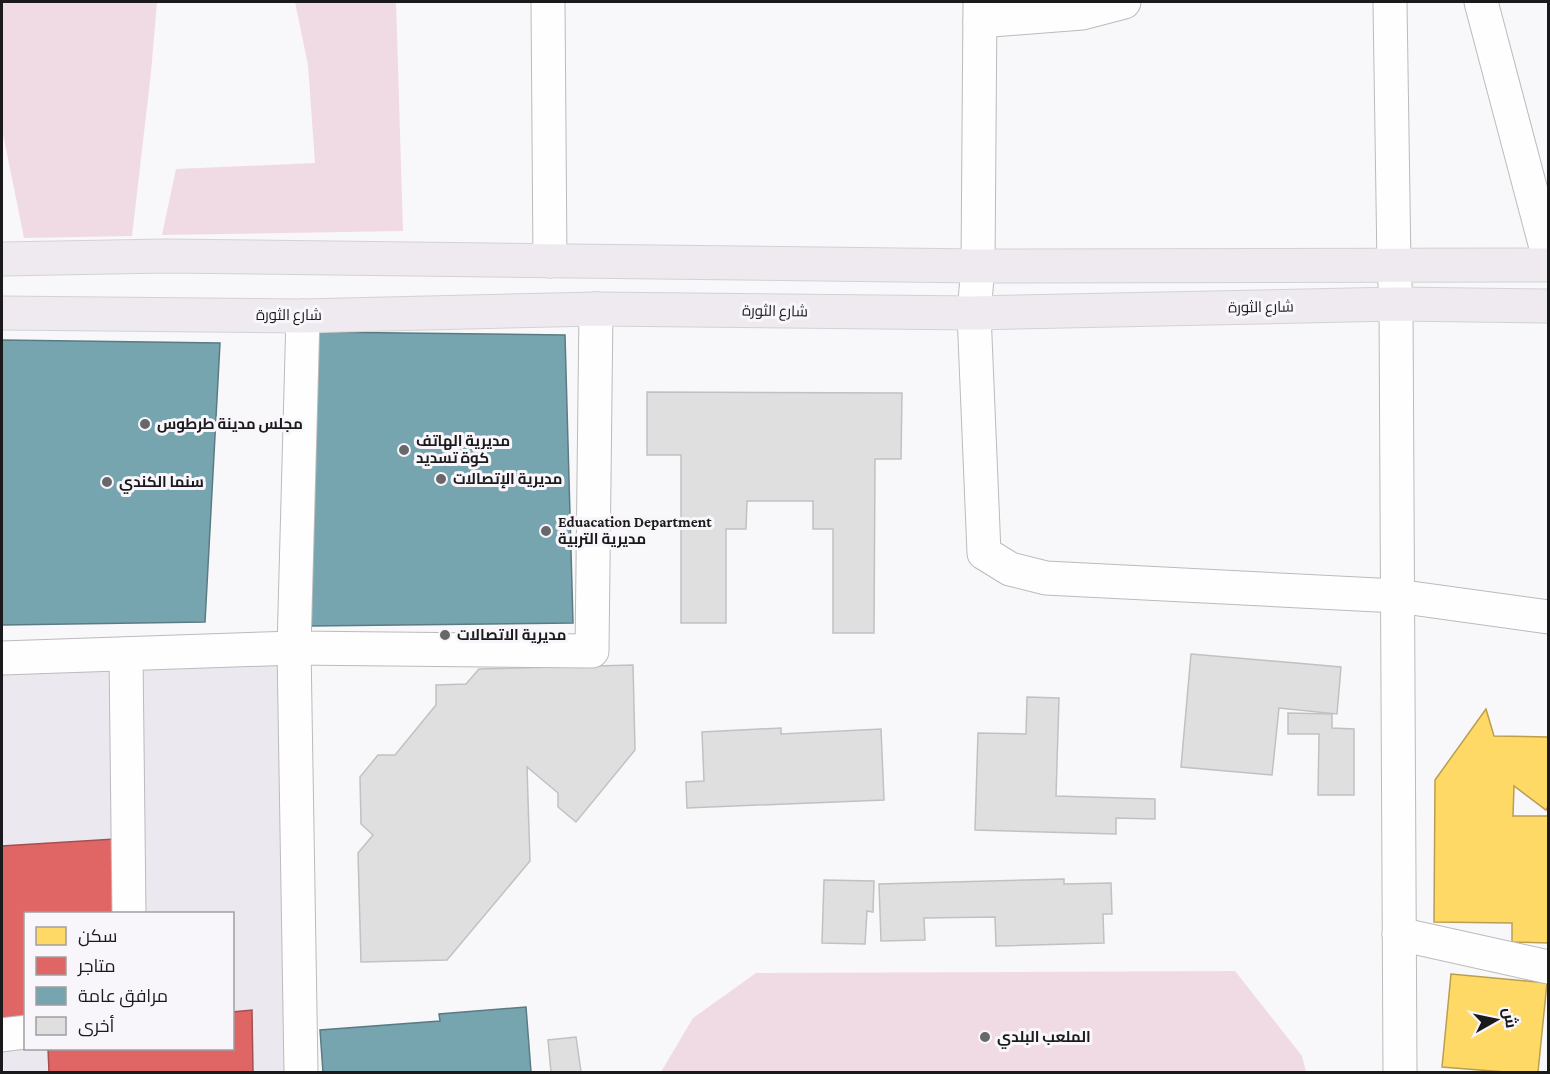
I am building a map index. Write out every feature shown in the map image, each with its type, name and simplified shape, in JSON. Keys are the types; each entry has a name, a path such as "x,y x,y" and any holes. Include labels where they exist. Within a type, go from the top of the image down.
{"main road":[{"path":"2,259 165,256 978,266 1548,265"},
{"name":"شارع الثورة","path":"2,313 303,316 596,309 974,313 1396,304 1548,306"}],"street":[{"path":"548,2 550,261"},
{"path":"1124,2 1082,12 980,11 978,266 974,313 984,552 1010,569 1046,578 1397,596 1548,617"},
{"path":"1390,2 1396,304 1400,1072"},
{"path":"1481,2 1548,255"},
{"path":"2,658 294,648 592,651 596,309"},
{"path":"302,1072 294,648 303,316"},
{"path":"126,654 129,912"},
{"path":"1400,934 1548,967"},
{"path":"2,1035 24,1032"}],"shaded area":[{"path":"2,2 157,2 132,236 24,238 2,129"},
{"path":"295,2 396,2 403,231 162,235 176,169 315,163 308,65"},
{"path":"294,648 301,1072 4,1072 2,1056 2,658"},
{"name":"الملعب البلدي","path":"1235,971 1302,1056 1306,1072 661,1072 693,1018 756,973"}],"building: سكن":[{"path":"1486,709 1494,736 1548,737 1548,806 1546,810 1514,786 1513,816 1548,816 1548,943 1512,942 1512,923 1434,922 1435,780"},
{"path":"1451,974 1547,983 1538,1072 1442,1067"}],"building: متاجر":[{"path":"115,839 120,912 24,912 24,1022 2,1024 2,846"},
{"path":"252,1010 253,1072 49,1072 48,1050 234,1050 234,1012"}],"building: مرافق عامة":[{"name":"مديرية الإتصالات","path":"315,332 565,335 573,623 311,626"},
{"name":"سنما الكندي","path":"2,340 220,343 205,622 2,625"},
{"path":"526,1007 531,1072 323,1072 320,1030 440,1021 439,1014"}],"building: أخرى":[{"path":"647,392 902,393 901,459 875,459 874,633 833,633 833,529 813,529 813,501 747,501 746,529 726,529 726,623 681,623 681,455 647,455"},
{"path":"1191,654 1341,667 1337,714 1279,708 1272,775 1181,767"},
{"path":"633,665 635,750 576,822 558,807 558,793 527,767 530,861 447,960 361,962 358,853 373,835 361,824 360,777 378,755 395,755 436,705 436,685 466,684 479,669"},
{"path":"1027,697 1059,698 1056,796 1155,799 1155,819 1116,818 1116,834 975,830 978,733 1026,734"},
{"path":"1288,713 1332,714 1332,728 1354,729 1354,795 1318,795 1319,734 1288,734"},
{"path":"781,728 781,734 881,729 884,800 687,808 686,782 704,781 702,732"},
{"path":"1064,879 1064,884 1111,883 1112,914 1103,914 1104,943 996,946 995,917 924,918 925,940 881,941 879,884"},
{"path":"824,880 874,881 873,912 867,911 865,944 822,943"},
{"path":"576,1037 581,1072 551,1072 548,1040"}],"place":[{"name":"مجلس مدينة طرطوس","path":"145,424"},
{"name":"مديرية الهاتف كوة تسديد","path":"404,450"},
{"name":"مديرية الإتصالات","path":"441,479"},
{"name":"سنما الكندي","path":"107,482"},
{"name":"Eduacation Department مديرية التربية","path":"546,531"},
{"name":"مديرية الاتصالات","path":"445,635"},
{"name":"الملعب البلدي","path":"985,1037"}]}
